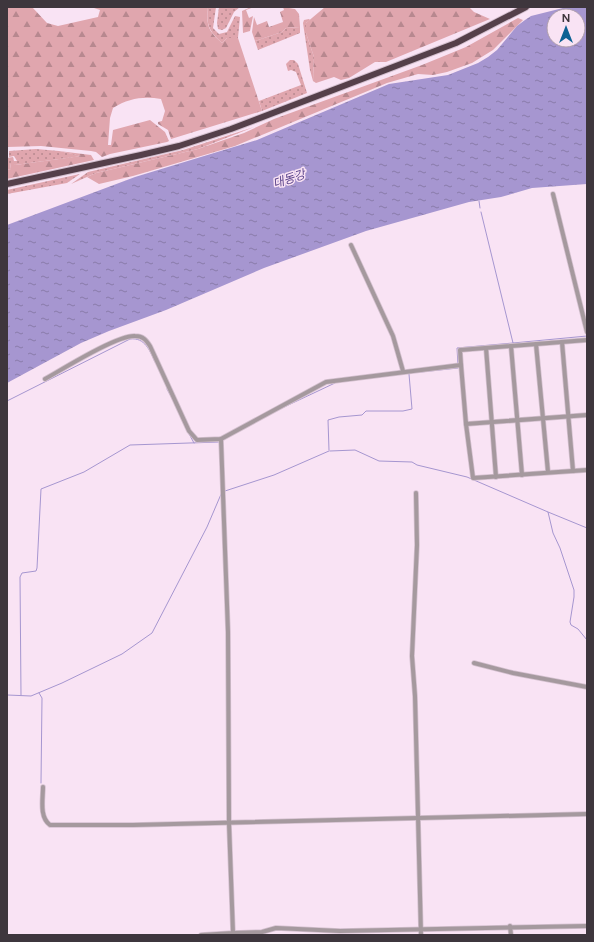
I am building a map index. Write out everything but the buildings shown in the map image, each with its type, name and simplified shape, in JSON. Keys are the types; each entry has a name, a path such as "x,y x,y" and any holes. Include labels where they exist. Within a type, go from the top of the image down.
{"highway":[{"path":"7,184 179,146 266,116 456,43 526,7"}],"street":[{"path":"553,194 587,332"},
{"path":"351,246 393,336 403,371"},
{"path":"45,379 121,339 135,336 144,338 150,346 189,431 197,440 221,439 326,382 403,371 461,365"},
{"path":"587,340 460,350 471,475 476,479 587,470"},
{"path":"562,342 573,471"},
{"path":"536,344 548,472"},
{"path":"511,346 522,475"},
{"path":"486,348 496,477"},
{"path":"466,424 587,415"},
{"path":"221,439 228,632 229,823 233,934"},
{"path":"416,493 417,545 412,656 416,696 421,935"},
{"path":"474,663 513,673 587,687"},
{"path":"43,787 43,816 46,822 50,825 229,823 587,814"},
{"path":"510,926 511,935"},
{"path":"201,935 262,932 276,928 340,931 510,926 587,926"}],"green space":[{"path":"7,7 32,7 47,23 58,26 98,17 100,10 91,7 208,7 207,19 209,27 217,39 222,43 227,38 238,38 262,111 171,139 168,130 158,124 158,122 162,121 165,111 161,99 137,99 125,102 113,108 110,118 108,145 111,145 113,130 150,120 165,132 169,141 102,157 96,152 91,151 41,146 7,147"},
{"path":"208,7 216,7 213,28 219,34 227,32 235,16 240,17 238,38 227,38 222,43 218,39 209,27"},
{"path":"219,7 240,7 234,12 226,28 222,30 218,29 217,23"},
{"path":"254,7 246,10 249,18 253,16 250,31 243,33 242,11"},
{"path":"283,7 295,9 299,14 300,27 286,28 282,32 255,41 252,32 254,17 257,25 267,21 269,27 283,22 280,12 284,10"},
{"path":"325,7 469,7 474,12 490,19 386,62 375,62 349,78 341,80 334,77 316,83 313,81 314,57 306,33 306,23"},
{"path":"518,18 523,20 493,50 472,63 447,72 433,75 418,74 387,83 235,146 133,176 99,184 87,177 96,173 198,149 244,133 274,119 422,65 466,47"},
{"path":"304,20 310,20 306,23 306,33 314,57 313,81 303,23"},
{"path":"300,27 300,33 258,50 255,41 282,32 286,28"},
{"path":"290,60 294,60 298,64 307,93 262,111 259,101 301,85 296,72 291,70 288,71 286,64"},
{"path":"254,127 198,149 96,173 71,184 88,172 183,150"},
{"path":"36,149 59,151 82,156 15,165 10,163 11,169 7,170 7,158 13,157 14,161 17,161 14,156 9,157 9,151"},
{"path":"59,151 91,155 94,160 7,179 7,170 11,169 10,163 13,162 15,165 81,156"},
{"path":"80,174 67,183 7,194 7,190"}],"water":[{"name":"대동강","path":"587,7 587,184 532,188 501,197 469,202 366,231 264,268 166,310 109,331 81,343 7,383 7,225 135,177 257,140 389,84 448,75 478,63 488,57 497,50 517,26 531,16 546,12 546,48 586,48 586,8 563,8"}],"waterway":[{"path":"479,201 480,208"},
{"path":"481,212 513,343 587,336"},
{"path":"7,401 130,339 140,340 143,342 149,349 155,362"},
{"path":"458,365 457,348 513,343"},
{"path":"421,372 458,368"},
{"path":"329,450 328,420 339,417 362,415 366,411 403,411 412,409 409,374"},
{"path":"282,408 335,383"},
{"path":"167,389 174,402"},
{"path":"188,432 194,443"},
{"path":"21,695 20,577 22,573 36,571 37,568 41,489 84,472 130,445 219,442"},
{"path":"330,451 355,450 379,461 412,462 417,465 467,477 548,512 553,533 560,548 574,590 570,622 571,625 578,629 587,640"},
{"path":"225,491 274,475 329,451"},
{"path":"7,695 31,696 62,683 122,654 152,633 207,527 222,492"},
{"path":"548,512 587,528"},
{"path":"39,693 42,698 41,783"}]}
